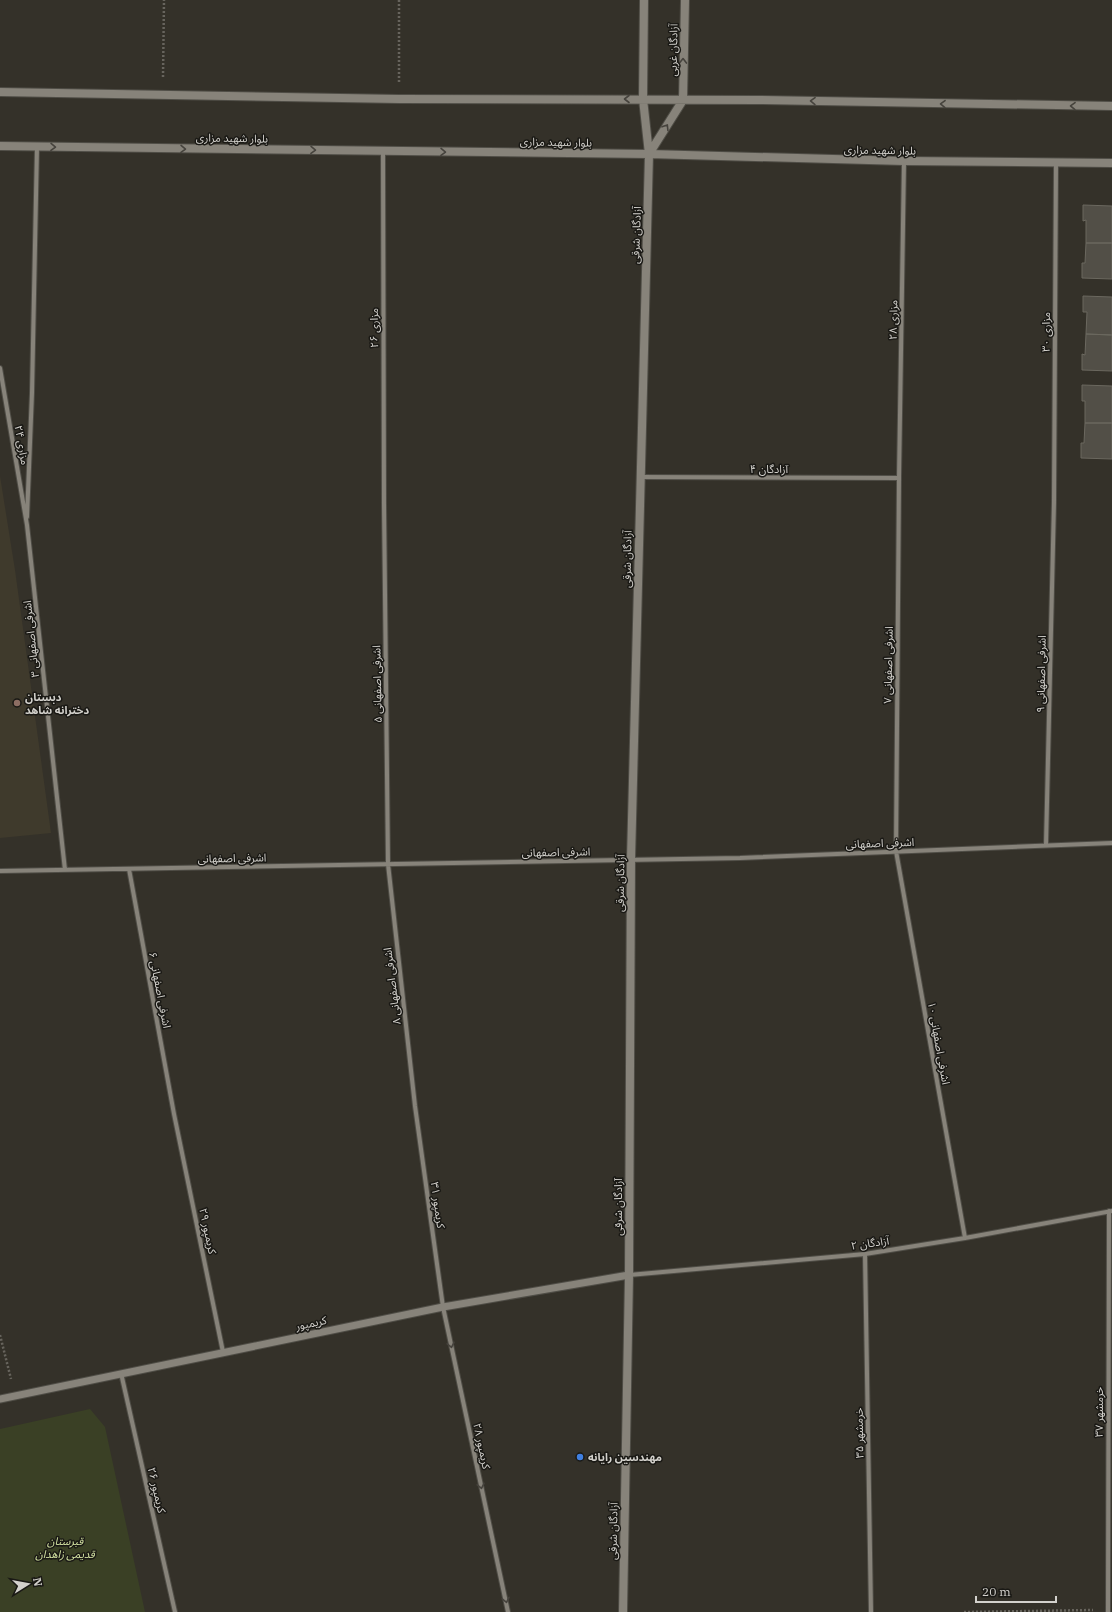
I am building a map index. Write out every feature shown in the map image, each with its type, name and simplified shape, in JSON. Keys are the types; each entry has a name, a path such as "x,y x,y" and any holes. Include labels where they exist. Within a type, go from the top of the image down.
{"main road":[{"path":"643,99 644,0"},
{"name":"آزادگان غربی","path":"683,100 685,0"},
{"path":"0,92 399,99 643,99 1112,106"},
{"name":"آزادگان شرقی","path":"623,1612 629,1275 631,859 649,154 643,99"},
{"path":"649,154 683,100"},
{"name":"بلوار شهید مزاری","path":"0,146 649,154 904,161 1112,163"}],"street":[{"path":"27,525 32,393 37,147"},
{"name":"مزاری ۲۶","path":"383,151 384,504"},
{"name":"مزاری ۲۸","path":"899,478 904,161"},
{"name":"مزاری ۳۰","path":"1054,502 1056,162"},
{"name":"مزاری ۲۴","path":"0,368 27,525"},
{"name":"آزادگان ۴","path":"640,477 899,478"},
{"name":"اشرفی اصفهانی ۷","path":"896,851 899,478"},
{"name":"اشرفی اصفهانی ۹","path":"1046,845 1054,502"},
{"name":"اشرفی اصفهانی ۵","path":"384,504 388,864"},
{"name":"اشرفی اصفهانی ۳","path":"27,525 65,870"},
{"name":"اشرفی اصفهانی","path":"0,871 740,858 1112,843"},
{"name":"اشرفی اصفهانی ۱۰","path":"896,851 965,1238"},
{"name":"اشرفی اصفهانی ۸","path":"388,864 415,1106"},
{"name":"اشرفی اصفهانی ۶","path":"129,869 174,1114"},
{"name":"کریمپور ۳۱","path":"415,1106 442,1307"},
{"name":"کریمپور ۲۹","path":"174,1114 223,1352"},
{"name":"آزادگان ۲","path":"629,1275 865,1254 965,1238 1110,1211"},
{"name":"خرمشهر ۳۷","path":"1108,1611 1110,1211"},
{"name":"خرمشهر ۳۵","path":"865,1254 871,1612"},
{"name":"کریمپور","path":"0,1399 442,1307 629,1275"},
{"name":"کریمپور ۲۸","path":"442,1307 508,1612"},
{"name":"کریمپور ۲۶","path":"121,1373 175,1612"}],"path":[{"path":"163,95 164,0"},
{"path":"399,99 400,0"},
{"path":"0,1335 16,1395"},
{"path":"964,1612 1108,1611"}],"shaded area":[{"name":"دبستان دخترانه شاهد","path":"0,476 15,570 51,833 0,838"}],"green space":[{"name":"قبرستان قدیمی زاهدان","path":"90,1409 105,1427 145,1612 0,1612 0,1429"}],"building":[{"path":"1083,205 1112,206 1112,243 1086,243 1086,220 1083,221"},
{"path":"1086,243 1112,243 1112,279 1082,278 1082,263 1085,263"},
{"path":"1083,296 1112,297 1112,335 1086,334 1087,312 1083,312"},
{"path":"1086,334 1112,335 1112,371 1082,370 1082,354 1085,355"},
{"path":"1082,385 1112,386 1112,423 1085,423 1085,401 1082,401"},
{"path":"1085,423 1112,423 1112,459 1081,458 1081,443 1084,443"}],"place":[{"name":"دبستان دخترانه شاهد","path":"17,703"},
{"name":"مهندسین رایانه","path":"580,1457"}]}
